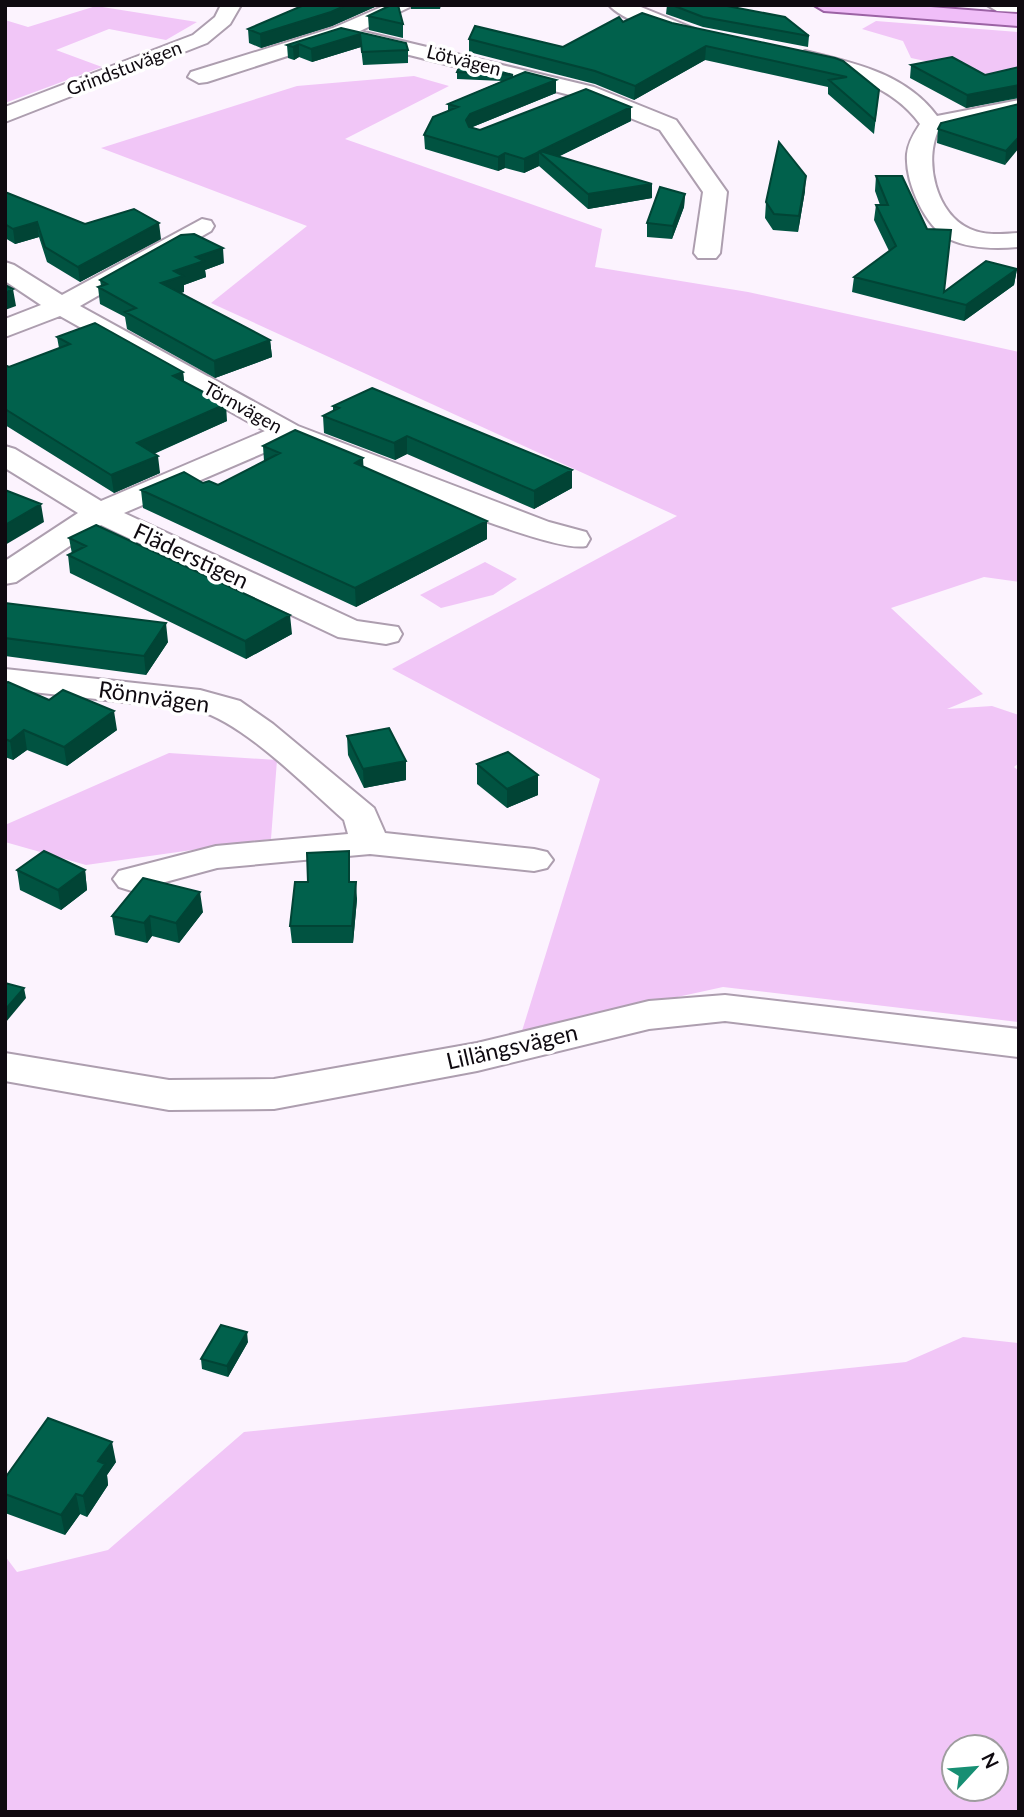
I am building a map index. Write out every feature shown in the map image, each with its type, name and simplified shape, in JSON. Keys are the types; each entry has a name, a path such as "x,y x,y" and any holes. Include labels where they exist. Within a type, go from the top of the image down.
{"main road":[{"path":"824,5 1019,19"}],"street":[{"name":"Grindstuvägen","path":"5,115 200,39 223,20 231,5"},
{"path":"199,77 340,32 404,5"},
{"path":"619,5 659,24 704,37"},
{"path":"997,5 1019,6"},
{"name":"Lötvägen","path":"340,32 483,64 586,92 668,125 715,192 707,253"},
{"path":"782,52 877,77 918,102 931,124"},
{"path":"551,107 586,92"},
{"path":"1019,107 931,124 923,134 919,157 923,178 941,217 957,234 994,242 1019,240"},
{"path":"5,329 61,306 202,226"},
{"name":"Törnvägen","path":"5,271 61,306 288,432 538,529 575,539"},
{"path":"5,575 99,513 288,432"},
{"name":"Fläderstigen","path":"5,454 99,513 349,630 386,634"},
{"name":"Rönnvägen","path":"5,679 200,700 228,708 261,730 361,816 370,843"},
{"path":"132,879 216,857 370,843 534,860"},
{"name":"Lillängsvägen","path":"5,1067 169,1096 274,1094 477,1057 649,1015 725,1008 1019,1043"}],"shaded area":[{"path":"96,6 197,22 166,40 109,29 56,50 102,67 5,103 5,20 28,27"},
{"path":"876,21 1019,32 1019,73 987,74 911,58 903,41 862,29"},
{"path":"414,76 449,86 345,139 602,229 595,267 748,292 1019,352 1019,582 984,577 891,608 983,694 947,709 992,706 1019,715 1019,763 1014,767 1019,771 1019,1022 723,987 522,1031 600,779 392,669 677,516 211,303 307,226 101,148 297,86"},
{"path":"485,562 517,579 493,595 441,608 420,595"},
{"path":"169,753 277,760 271,839 86,865 5,842 5,825"},
{"path":"963,1337 1019,1343 1019,1812 5,1812 5,1556 17,1572 108,1550 244,1432 906,1362"}],"building":[{"path":"304,5 347,5 260,34 248,29"},
{"path":"391,5 398,5 403,24 368,16"},
{"path":"672,5 722,5 785,17 809,36 703,17"},
{"path":"642,13 672,23 843,61 879,90 875,120 829,80 847,77 706,46 635,86 595,71 469,39 475,26 563,47 619,17 623,22"},
{"path":"341,28 406,43 408,50 362,52 360,34 311,49 299,44 293,47 287,45"},
{"path":"952,57 985,75 1019,67 1019,85 967,95 911,65"},
{"path":"462,61 513,75 457,72"},
{"path":"525,72 556,80 470,114 466,120 469,127 480,130 586,89 631,107 540,151 652,184 588,194 539,152 524,159 505,153 498,157 424,135 433,117 458,107 448,104"},
{"path":"1019,104 1019,137 1006,151 938,129 941,123"},
{"path":"779,142 806,176 799,216 774,214 766,202"},
{"path":"876,176 902,176 927,229 951,230 944,292 986,261 1017,269 966,305 854,277 896,246 876,205 888,205"},
{"path":"660,187 685,194 673,226 647,223"},
{"path":"5,192 85,224 134,209 159,223 78,267 45,247 37,222 13,229 5,224"},
{"path":"194,234 223,248 196,257 204,261 174,271 183,276 161,283 270,340 214,361 125,312 136,308 98,287 107,284 100,280 181,235"},
{"path":"5,285 13,289 5,293"},
{"path":"95,323 183,372 173,376 226,404 137,443 158,456 111,475 5,409 5,365 9,367 70,344 57,337"},
{"path":"372,388 572,470 534,491 407,436 394,443 323,416 339,408 333,406"},
{"path":"295,430 363,458 355,463 487,521 355,588 141,490 184,472 203,483 209,481 218,485 280,453 263,446"},
{"path":"5,490 41,504 5,525"},
{"path":"96,525 290,615 245,641 68,555 86,546 69,538"},
{"path":"5,603 166,623 144,656 5,638"},
{"path":"8,682 49,700 63,690 114,711 64,747 24,730 10,741 5,739 5,684"},
{"path":"389,728 406,761 363,769 347,736"},
{"path":"508,752 538,775 507,789 477,764"},
{"path":"44,851 85,870 58,890 17,870"},
{"path":"349,851 349,882 356,882 352,926 290,926 295,882 308,882 307,853"},
{"path":"143,878 200,892 176,923 150,916 144,923 112,916"},
{"path":"5,983 24,988 5,1010"},
{"path":"221,1325 247,1332 227,1366 201,1359"},
{"path":"48,1418 112,1442 98,1461 105,1464 83,1496 76,1494 61,1515 5,1494 5,1478"}]}
